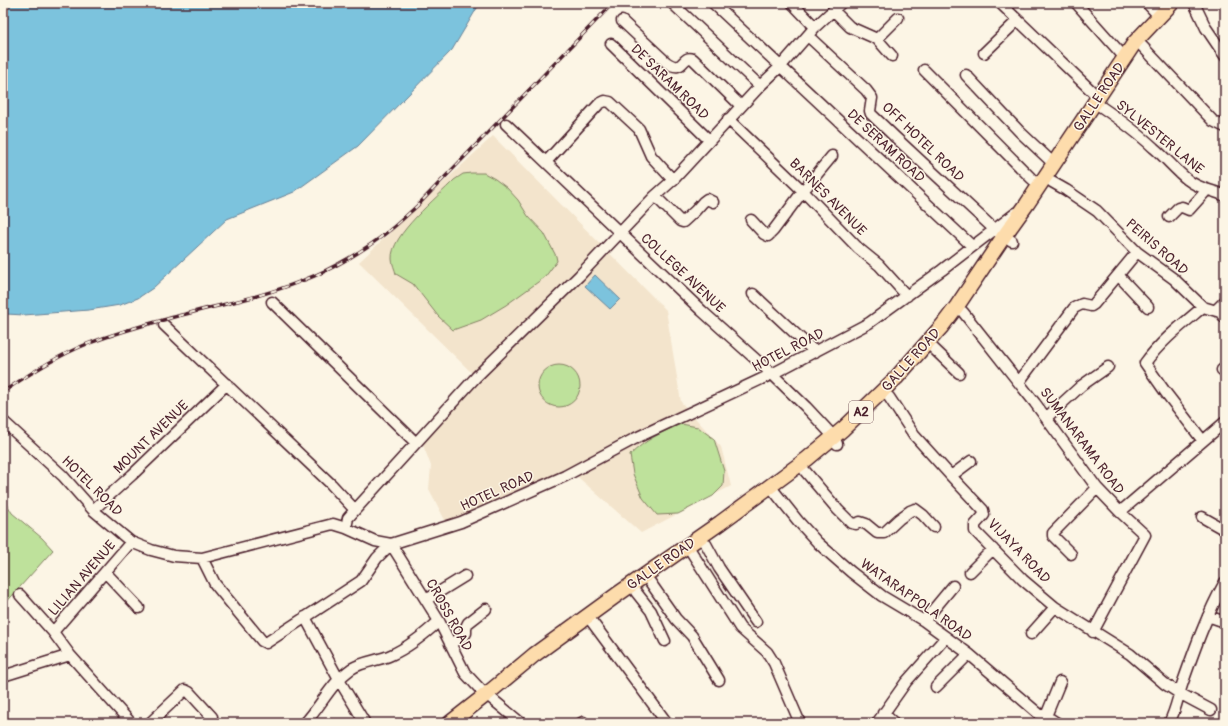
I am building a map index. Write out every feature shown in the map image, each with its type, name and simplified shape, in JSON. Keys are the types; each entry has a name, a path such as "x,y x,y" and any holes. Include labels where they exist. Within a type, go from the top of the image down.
{"highway":[{"name":"GALLE ROAD","path":"450,723 490,697 592,622 650,582 690,549 706,544 835,441 869,417 933,348 963,312 1004,236 1070,155 1099,102 1136,42 1172,3"},
{"name":"GALLE ROAD","path":"461,723 534,655 690,549 773,490 805,471 896,378 942,326 1027,204 1046,184 1054,164 1099,102 1142,46 1182,3"}],"street":[{"path":"672,3 760,86"},
{"name":"DE SERAM ROAD","path":"713,3 972,246"},
{"path":"792,3 815,27"},
{"path":"346,528 348,518 415,442 476,377 579,276 655,196 673,180 728,119 781,66 815,27 841,3"},
{"name":"SYLVESTER LANE","path":"1000,3 1099,102 1154,147 1188,180 1207,190 1217,192 1225,196"},
{"path":"1076,3 1125,58"},
{"path":"1147,3 1159,16"},
{"path":"1194,3 1206,28 1225,56"},
{"path":"833,10 850,26 877,39 892,56"},
{"path":"877,39 898,18"},
{"path":"984,53 1018,20"},
{"path":"622,21 673,67 680,66 688,58 693,59 741,106"},
{"name":"OFF HOTEL ROAD","path":"808,36 866,90 872,98 871,114 1004,236"},
{"name":"DE SARAM ROAD","path":"611,44 709,140"},
{"path":"1142,46 1213,121 1225,127"},
{"name":"PEIRIS ROAD","path":"924,70 1031,178 1066,190 1097,211 1138,252 1174,279 1203,307"},
{"path":"966,75 1020,132 1054,164"},
{"path":"546,162 599,104 605,101 610,102 639,129 651,156 673,180"},
{"name":"BARNES AVENUE","path":"728,119 803,191 858,248 879,265 907,296"},
{"name":"COLLEGE AVENUE","path":"506,124 702,311 772,374 806,407 835,441"},
{"path":"751,220 764,234 768,236 832,156"},
{"path":"1169,217 1178,208 1182,207 1189,210 1207,190"},
{"path":"655,196 682,222 707,199 713,202"},
{"name":"HOTEL ROAD","path":"3,421 63,476 93,510 131,542 152,550 174,556 202,558 328,525 338,525 376,541 391,544 461,522 558,479 636,438 816,352 869,323 972,246 1004,236"},
{"path":"1019,382 1074,308 1082,304 1091,306 1094,304 1138,252"},
{"path":"1118,275 1148,307"},
{"path":"753,294 816,352"},
{"path":"1216,310 1225,301"},
{"path":"272,302 415,442"},
{"path":"1203,441 1166,393 1145,362 1164,341 1203,307 1216,310 1225,318"},
{"name":"SUMANARAMA ROAD","path":"963,312 1019,382 1097,488 1145,535 1093,632"},
{"path":"164,325 331,484 355,510"},
{"path":"933,348 959,373"},
{"path":"1046,418 1081,386 1108,367"},
{"name":"MOUNT AVENUE","path":"93,510 132,476 227,384"},
{"name":"VIJAYA ROAD","path":"889,397 914,435 984,510 984,515 975,525 975,531 1022,580 1056,607 1093,632 1130,654 1165,684 1211,710"},
{"path":"1120,512 1225,422"},
{"path":"951,476 971,461"},
{"path":"805,471 851,523 856,524 860,522 866,524 877,533 884,533 899,519 915,509 934,527"},
{"path":"1071,554 1053,536 1053,533 1097,488"},
{"name":"WATARAPPOLA ROAD","path":"773,490 818,543 851,572 882,596 924,621 946,637 1043,715 1057,723"},
{"path":"1202,517 1225,530"},
{"name":"LILIAN AVENUE","path":"53,632 131,542"},
{"path":"202,558 215,584 262,641 266,643 361,581 377,558 391,544"},
{"name":"CROSS ROAD","path":"391,544 439,621 465,673 480,689 521,723"},
{"path":"706,544 719,568 756,622"},
{"path":"690,549 740,628 767,652 774,663 800,723"},
{"path":"970,572 993,549"},
{"path":"106,572 139,608"},
{"path":"426,600 465,576"},
{"path":"650,582 676,619 692,636 719,680"},
{"path":"1168,723 1173,714 1179,693 1208,616 1225,582"},
{"path":"924,621 954,586"},
{"path":"636,592 651,612 665,641"},
{"path":"20,595 53,632 70,656 131,723"},
{"path":"1031,634 1056,607"},
{"path":"450,644 464,636 466,634 466,627 468,623 486,609"},
{"path":"1208,616 1225,622"},
{"path":"305,617 339,680 365,723"},
{"path":"305,723 315,713 339,680 350,669 359,664 391,655 429,630 439,621"},
{"path":"592,622 667,723"},
{"path":"877,723 906,682 946,637"},
{"path":"936,687 969,654"},
{"path":"3,676 70,656"},
{"path":"1033,723 1043,715 1060,682"},
{"path":"150,723 185,690 189,692 212,717"},
{"path":"883,713 894,723"}],"shaded area":[{"path":"493,136 666,310 681,402 721,447 731,486 641,533 570,470 447,524 429,489 431,466 420,437 476,377 359,262"}],"green space":[{"path":"484,173 507,188 518,200 528,216 544,233 557,261 545,277 506,305 481,320 453,330 438,316 413,284 396,274 392,263 393,249 416,217 454,180 463,174"},
{"path":"555,365 563,365 571,368 577,374 580,386 577,398 571,404 563,407 555,407 547,404 541,398 538,390 538,382 541,374 547,368"},
{"path":"681,424 698,427 714,439 724,471 723,486 713,496 678,514 657,515 643,498 633,474 630,455 654,437"},
{"path":"3,497 12,513 42,538 53,550 3,606"}],"water":[{"path":"3,3 480,3 452,50 358,146 294,192 227,219 153,288 138,298 120,305 89,310 24,315 6,314 3,311"},
{"path":"595,275 620,299 610,309 585,286"}],"railway":[{"path":"3,392 44,366 87,344 137,327 270,292 315,276 360,252 390,230 417,206 613,3"}]}
